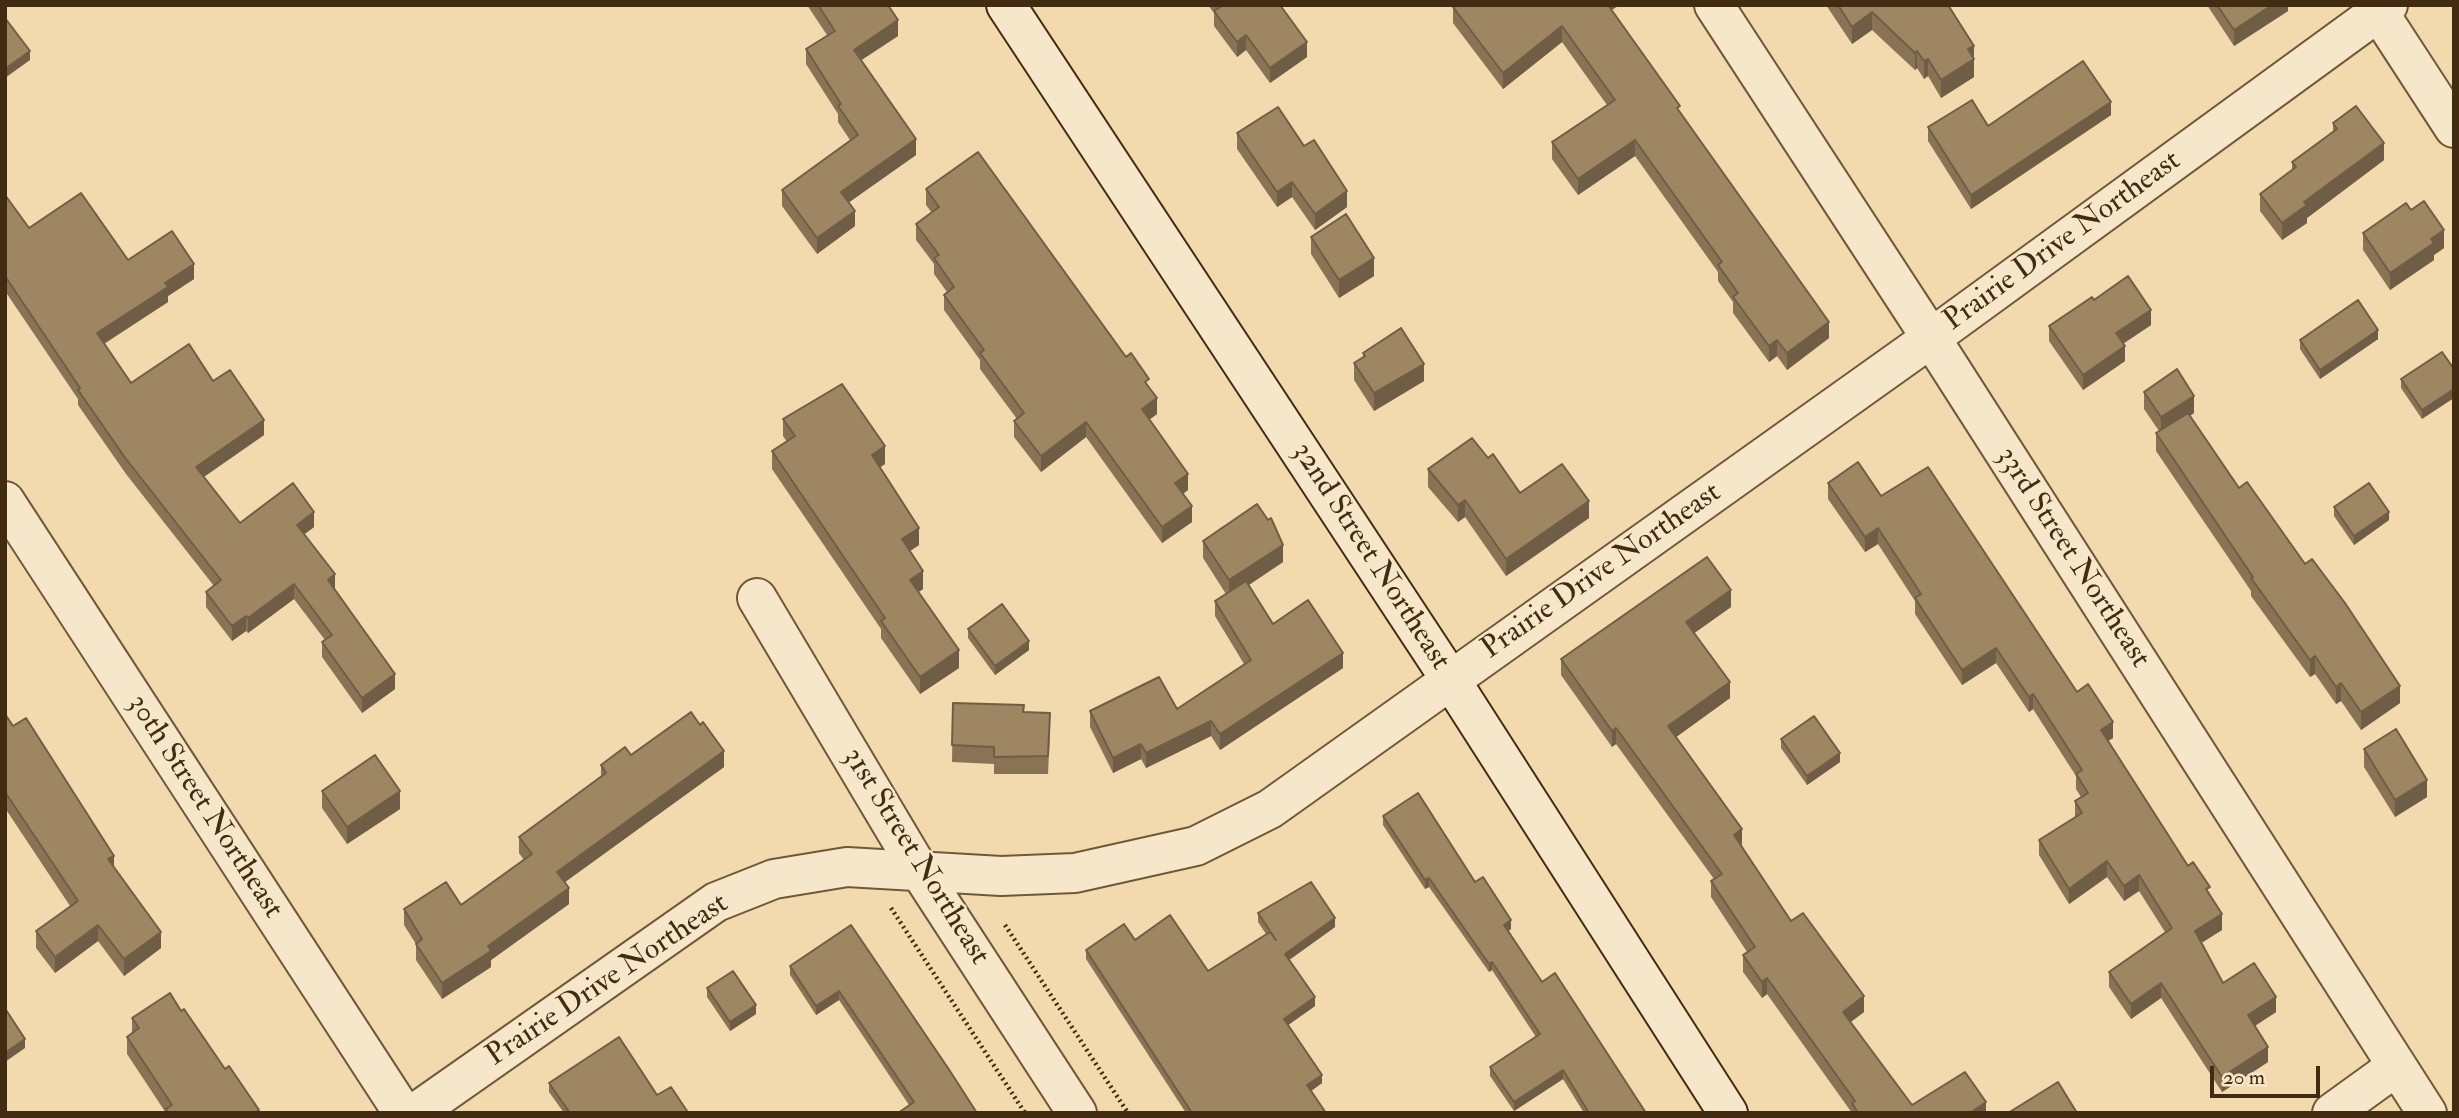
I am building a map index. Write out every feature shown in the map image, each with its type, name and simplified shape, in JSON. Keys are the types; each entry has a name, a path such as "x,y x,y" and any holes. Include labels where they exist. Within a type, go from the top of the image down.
{"street":[{"name":"32nd Street Northeast","path":"1006,5 1450,679 1728,1113"},
{"name":"33rd Street Northeast","path":"1714,5 1931,338 2427,1113"},
{"name":"Prairie Drive Northeast","path":"415,1113 716,902 774,879 847,867 1001,876 1075,873 1196,846 1270,810 1931,338 2380,7"},
{"path":"2380,7 2454,128"},
{"name":"30th Street Northeast","path":"5,501 403,1113"},
{"name":"31st Street Northeast","path":"757,598 919,870 1077,1113"},
{"path":"2332,1113 2397,1066"}],"path":[{"path":"864,868 1025,1113"},
{"path":"1005,925 1128,1113"}],"building":[{"path":"818,5 888,5 898,20 854,50 916,139 841,192 855,211 817,238 782,190 858,135 838,106 841,104 806,49 835,31"},
{"path":"1219,5 1280,5 1307,42 1270,68 1246,35 1237,42 1214,11"},
{"path":"1608,5 1680,106 1677,108 1829,322 1787,353 1777,340 1769,346 1733,297 1738,293 1718,265 1722,262 1635,140 1578,179 1552,142 1615,100 1562,26 1503,73 1453,7"},
{"path":"1838,5 1948,5 1974,46 1968,49 1974,59 1941,80 1928,59 1924,61 1917,51 1915,53 1872,12 1852,27"},
{"path":"2217,5 2272,5 2234,30"},
{"path":"5,18 30,51 5,69"},
{"path":"2083,61 2111,102 1971,195 1928,127 1972,100 1988,126"},
{"path":"2356,106 2384,143 2304,202 2307,205 2282,223 2260,194 2296,167 2292,162 2337,129 2333,123"},
{"path":"1278,107 1304,146 1314,140 1347,191 1315,214 1292,182 1277,192 1237,133"},
{"path":"978,152 1126,357 1131,353 1149,379 1145,382 1157,398 1142,409 1188,474 1175,483 1192,506 1162,527 1086,422 1041,456 1014,421 1024,413 980,353 984,350 944,295 954,287 934,258 939,255 916,224 939,207 926,189"},
{"path":"81,193 128,260 172,231 194,264 165,283 168,287 97,333 131,383 189,344 213,381 230,370 264,420 196,467 240,523 293,483 314,512 297,525 335,574 328,580 395,674 362,698 322,642 332,635 294,584 248,618 246,616 232,626 206,592 221,580 126,459 5,276 5,195 29,228"},
{"path":"2424,201 2444,230 2431,239 2434,243 2390,273 2363,233 2406,203 2411,210"},
{"path":"1346,214 1374,258 1339,280 1311,237"},
{"path":"2128,276 2151,310 2116,333 2125,346 2083,375 2049,326"},
{"path":"2358,300 2378,330 2320,370 2300,340"},
{"path":"1401,328 1424,364 1374,393 1354,363 1365,356 1363,353"},
{"path":"2442,352 2454,369 2454,389 2422,410 2401,379"},
{"path":"2177,369 2194,396 2161,417 2144,392"},
{"path":"842,384 885,446 872,455 919,528 902,539 923,571 910,580 959,650 920,677 881,621 885,618 772,451 795,436 783,419"},
{"path":"2188,413 2239,488 2247,482 2305,564 2312,559 2400,686 2361,712 2341,683 2336,687 2315,656 2310,660 2251,578 2253,577 2156,433"},
{"path":"1472,438 1488,458 1493,454 1520,493 1562,464 1589,501 1506,559 1465,500 1458,505 1428,469"},
{"path":"1858,462 1881,496 1928,467 2077,692 2088,684 2113,722 2101,730 2188,866 2193,862 2210,887 2206,889 2222,914 2195,931 2223,983 2254,963 2276,997 2248,1015 2268,1047 2222,1077 2161,983 2131,1004 2109,972 2172,928 2139,875 2124,886 2107,861 2069,889 2039,840 2082,813 2075,801 2088,793 2076,774 2082,770 2033,694 2029,697 1996,648 1962,670 1915,598 1921,594 1878,528 1865,537 1828,483"},
{"path":"2369,483 2389,512 2354,536 2334,507"},
{"path":"1257,504 1268,520 1271,518 1283,545 1229,580 1203,541"},
{"path":"1707,557 1731,590 1686,622 1730,682 1668,726 1742,829 1734,835 1791,921 1803,913 1864,996 1843,1012 1912,1105 1965,1072 1986,1102 1970,1113 1858,1113 1852,1103 1855,1101 1767,978 1762,982 1743,955 1755,947 1711,881 1722,874 1616,728 1612,731 1561,659"},
{"path":"1246,581 1273,624 1308,600 1343,653 1220,734 1211,721 1146,753 1141,744 1113,758 1090,711 1159,677 1177,709 1251,660 1215,601"},
{"path":"1002,604 1029,641 995,666 968,629"},
{"path":"953,703 1024,705 1023,712 1050,713 1048,756 994,757 994,747 952,745"},
{"path":"691,712 700,725 703,722 724,751 557,872 569,888 488,946 491,951 442,983 416,944 422,939 404,909 446,882 461,905 532,854 519,837 606,773 601,765 625,747 631,755"},
{"path":"5,714 13,726 26,718 114,856 108,859 161,932 124,959 98,925 55,957 36,931 78,901 5,792"},
{"path":"1814,716 1840,753 1807,776 1781,739"},
{"path":"2396,729 2427,780 2395,800 2364,749"},
{"path":"375,755 400,791 347,827 322,791"},
{"path":"1418,793 1475,882 1483,877 1511,920 1504,925 1542,982 1555,973 1646,1113 1589,1113 1563,1070 1514,1102 1490,1067 1540,1034 1492,962 1489,964 1429,878 1425,880 1383,816"},
{"path":"1311,882 1335,918 1285,954 1315,997 1284,1019 1322,1075 1307,1085 1326,1113 1192,1113 1086,950 1124,924 1135,940 1170,915 1208,971 1270,932 1276,940 1258,913"},
{"path":"851,925 977,1113 898,1113 914,1102 839,991 816,1006 790,966"},
{"path":"733,971 756,1005 730,1022 707,988"},
{"path":"170,993 225,1069 229,1066 259,1110 254,1113 168,1113 166,1109 172,1105 127,1037 139,1028 132,1018"},
{"path":"5,1010 25,1039 5,1053"},
{"path":"619,1037 657,1095 671,1087 687,1111 570,1113 549,1083"},
{"path":"2058,1082 2077,1113 2008,1113"}]}
